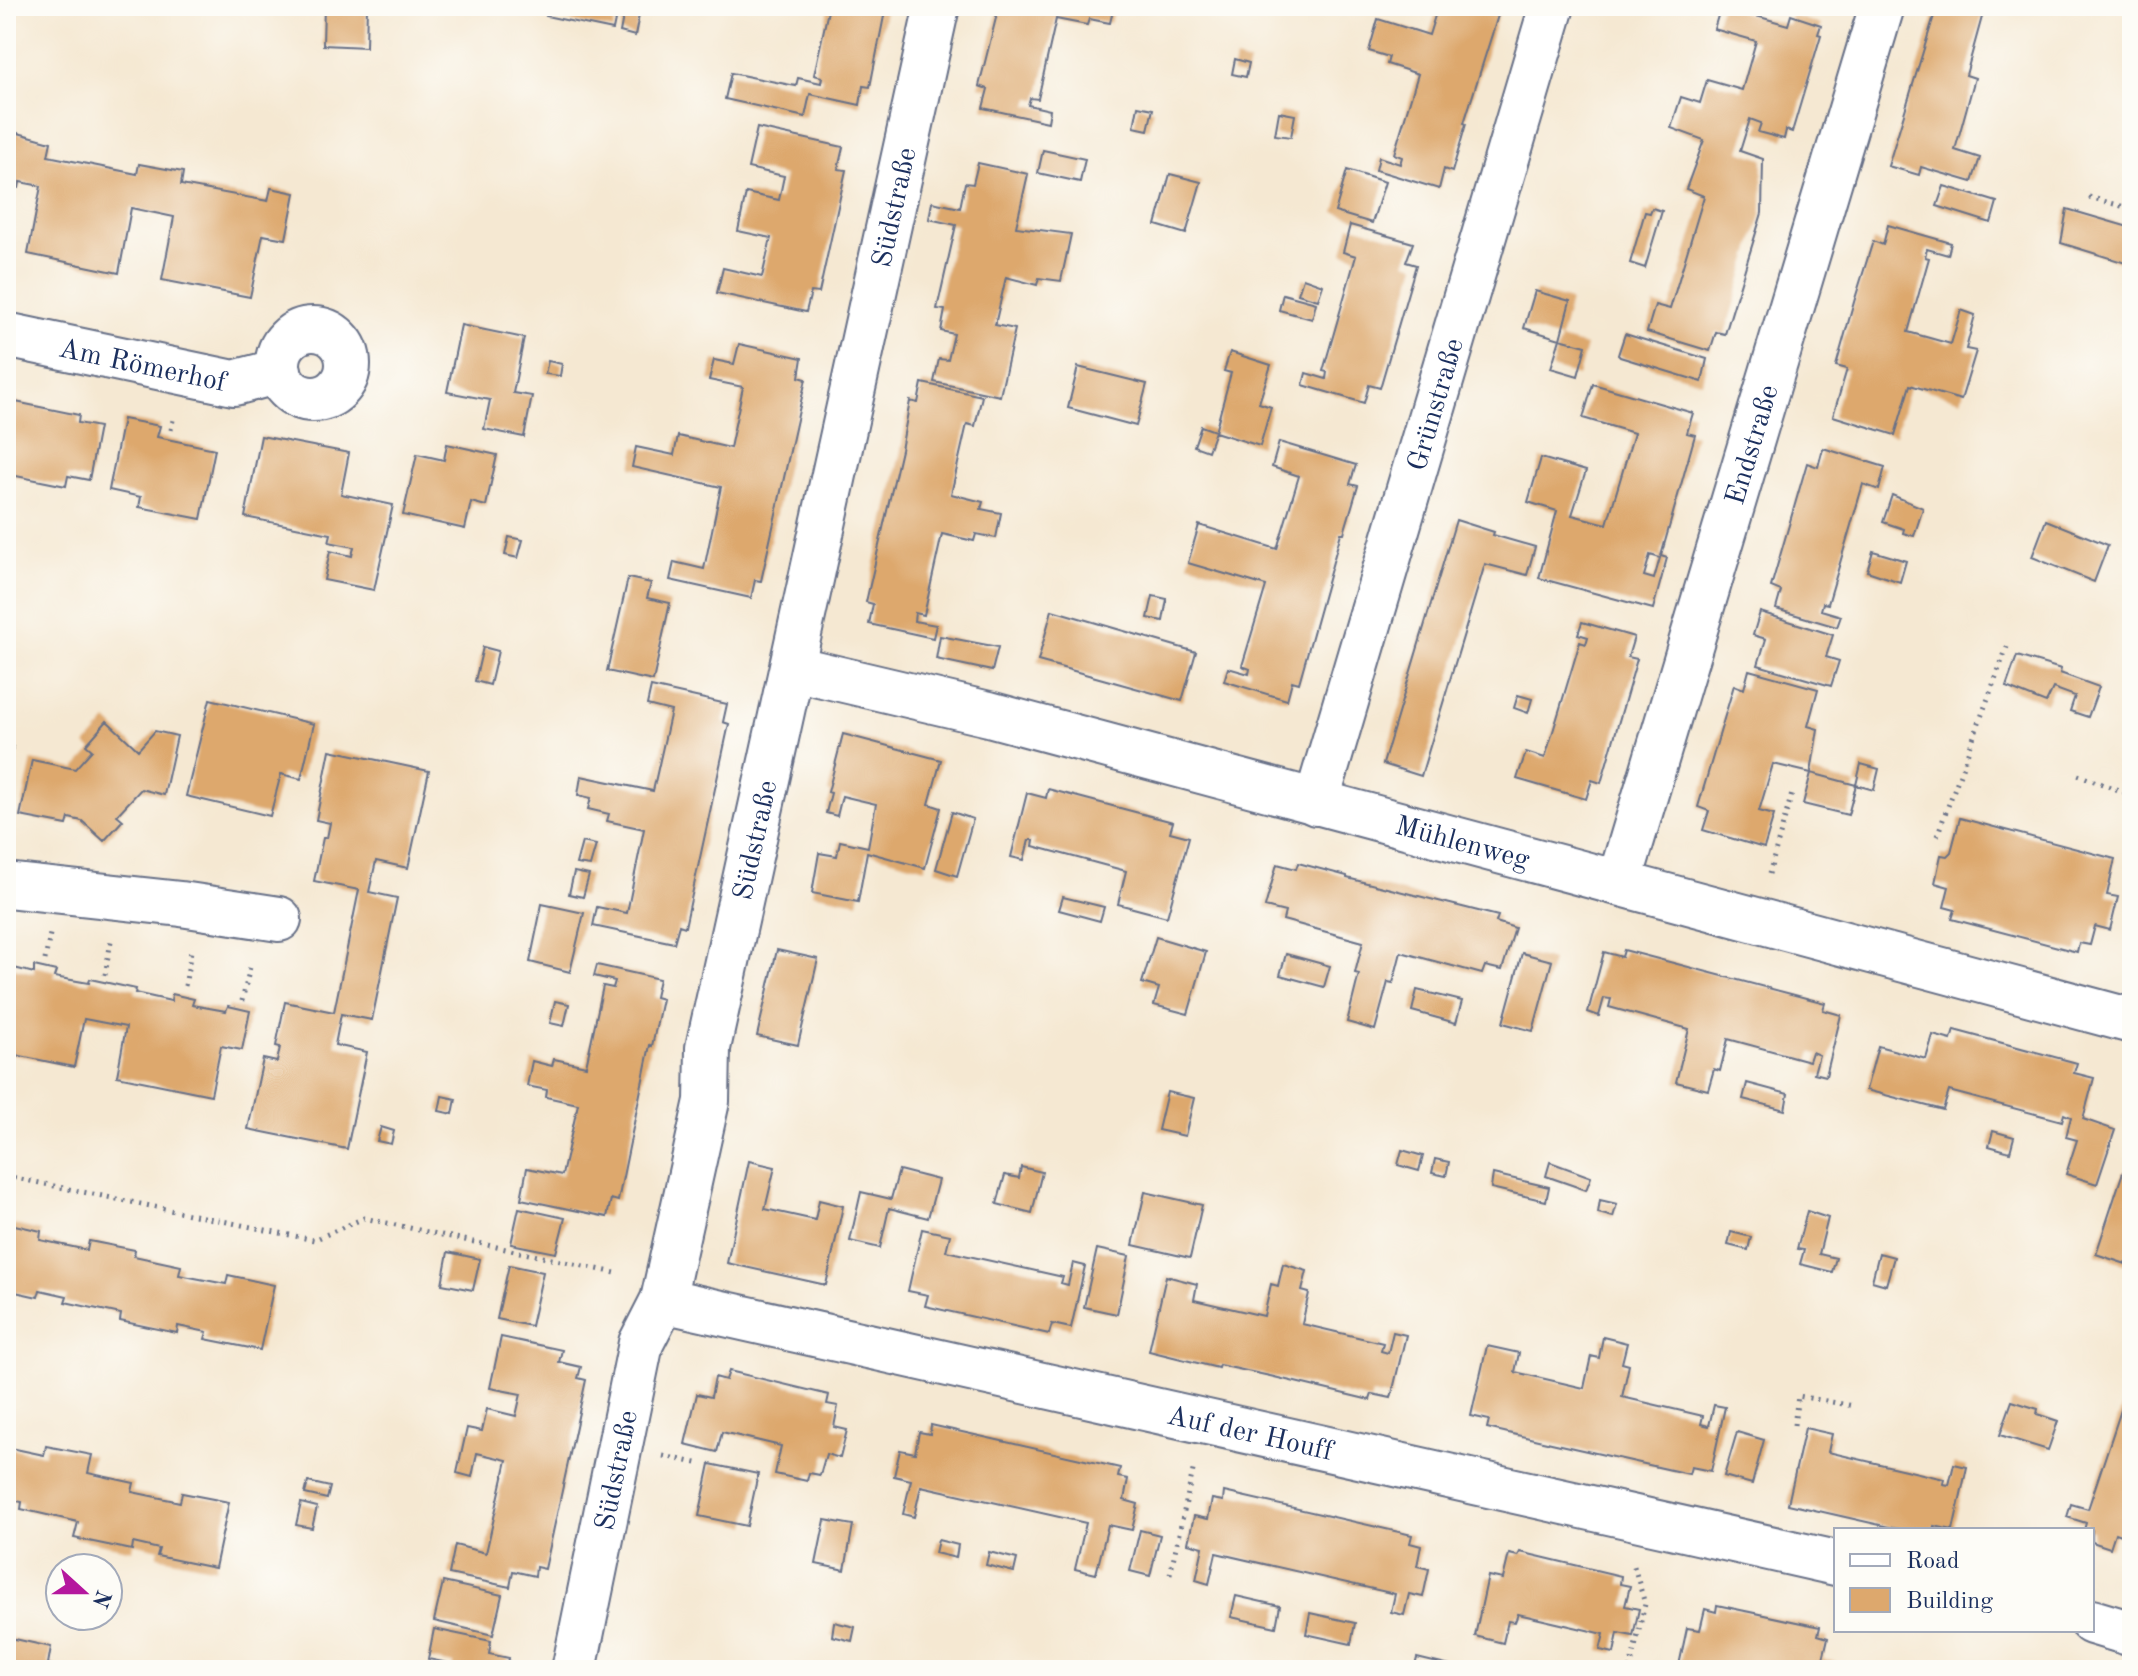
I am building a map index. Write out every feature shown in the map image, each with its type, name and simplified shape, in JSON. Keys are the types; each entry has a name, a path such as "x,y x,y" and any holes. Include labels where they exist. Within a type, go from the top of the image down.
{"street":[{"name":"Südstraße","path":"574,1670 641,1343 665,1292 707,1101 708,1048 937,6"},
{"name":"Grünstraße","path":"1316,803 1552,6"},
{"name":"Endstraße","path":"1619,883 1882,6"},
{"name":"Am Römerhof","path":"6,335 234,383 279,371"},
{"name":"Mühlenweg","path":"793,668 989,714 2132,1021"},
{"path":"6,885 181,904 279,919"},
{"name":"Auf der Houff","path":"665,1292 1204,1422 1834,1563"},
{"path":"2094,1623 2132,1634"}],"path":[{"path":"2089,197 2132,209"},
{"path":"1937,836 2007,647"},
{"path":"2078,775 2132,795"},
{"path":"1756,921 1793,790"},
{"path":"2126,884 2132,862"},
{"path":"6,1176 314,1240 364,1218 665,1292"},
{"path":"1794,1425 1798,1396 1854,1406"},
{"path":"1170,1574 1204,1422"},
{"path":"1630,1669 1645,1604 1632,1560 1639,1519"}],"building":[{"path":"324,6 367,6 366,47 323,45"},
{"path":"548,6 618,6 613,30 546,16"},
{"path":"829,6 886,6 870,87 863,86 860,105 810,94 805,117 725,99 731,73 796,86 798,78 821,83 822,77 814,75"},
{"path":"999,6 1114,6 1110,23 1089,19 1087,25 1056,19 1038,99 1030,98 1028,105 1050,110 1048,122 983,108 988,89 979,86"},
{"path":"1438,6 1501,6 1452,172 1444,169 1439,189 1376,170 1379,157 1400,164 1402,157 1394,154 1418,74 1387,64 1389,57 1369,51 1378,19 1429,35"},
{"path":"1721,6 1788,25 1791,15 1821,25 1818,34 1821,35 1792,132 1786,130 1784,139 1758,132 1761,123 1750,119 1740,151 1763,159 1762,213 1725,334 1716,332 1710,351 1647,332 1655,305 1670,309 1704,196 1686,189 1704,140 1671,128 1681,97 1700,103 1707,80 1742,90 1756,41 1714,29"},
{"path":"1937,6 1985,6 1966,75 1975,78 1955,150 1980,158 1972,182 1921,167 1919,175 1888,166"},
{"path":"624,12 639,15 635,36 620,32"},
{"path":"1235,59 1249,63 1246,77 1232,74"},
{"path":"1138,106 1153,109 1148,130 1134,127"},
{"path":"1279,112 1295,115 1291,137 1275,135"},
{"path":"757,128 843,147 838,169 846,170 819,293 811,292 806,312 717,293 723,268 762,277 771,238 738,231 746,193 779,200 784,176 748,168"},
{"path":"7,130 51,142 48,156 137,174 139,164 183,172 181,185 268,201 271,188 295,193 286,239 263,235 250,297 162,280 174,217 131,208 119,273 28,254 41,186 20,182 19,188 6,185"},
{"path":"1043,150 1085,159 1080,182 1038,173"},
{"path":"978,163 1028,174 1016,227 1071,234 1061,281 1039,278 1037,285 1006,277 995,325 1015,329 1000,396 934,382 939,359 948,360 954,334 941,331 945,310 937,309 956,225 929,219 932,202 960,208 965,183 973,184"},
{"path":"1347,170 1385,182 1372,223 1335,212"},
{"path":"1170,174 1201,182 1186,234 1156,225"},
{"path":"1944,186 1997,202 1991,223 1937,206"},
{"path":"1652,208 1662,211 1645,268 1630,263 1645,212 1650,213"},
{"path":"2067,209 2132,228 2132,265 2061,243"},
{"path":"1350,225 1413,243 1406,262 1416,265 1380,388 1369,385 1364,403 1303,385 1306,373 1326,379 1327,372 1323,371 1356,256 1343,252"},
{"path":"1888,225 1951,243 1948,255 1927,249 1925,257 1929,258 1908,332 1951,344 1961,310 1975,315 1966,349 1976,351 1961,400 1910,385 1895,435 1833,416 1847,369 1836,366 1854,302 1873,241 1883,245"},
{"path":"1303,278 1323,285 1318,300 1298,294"},
{"path":"1535,291 1570,301 1560,339 1524,328"},
{"path":"1283,294 1316,303 1312,319 1279,310"},
{"path":"461,325 524,338 513,393 532,396 524,437 484,429 490,400 447,392"},
{"path":"1625,334 1707,359 1702,382 1620,357"},
{"path":"1560,339 1586,346 1578,376 1551,368"},
{"path":"739,344 802,358 799,377 806,379 761,581 755,580 751,598 670,580 674,562 704,569 721,487 632,467 636,447 674,455 678,436 730,448 743,387 709,380 714,360 734,364"},
{"path":"1230,352 1271,365 1259,403 1271,407 1260,446 1215,432 1231,373 1224,371"},
{"path":"548,361 562,364 560,376 545,374"},
{"path":"1078,367 1147,384 1136,426 1068,408"},
{"path":"922,383 982,396 975,426 967,424 951,494 983,502 981,509 1001,513 996,538 976,534 974,541 942,534 924,615 915,613 914,621 936,625 933,638 869,624 873,604 866,602 910,401 918,403"},
{"path":"1593,384 1693,413 1687,433 1695,435 1661,556 1667,558 1653,609 1539,578 1557,511 1528,502 1541,458 1586,471 1572,515 1607,524 1634,433 1583,418","holes":["1650,555 1660,558 1654,579 1644,576"]},
{"path":"6,400 79,415 78,423 99,427 89,480 68,476 66,486 6,474"},
{"path":"123,419 160,426 157,437 215,449 201,519 139,507 141,497 109,490"},
{"path":"1201,426 1215,431 1208,451 1194,446"},
{"path":"261,436 349,453 341,494 393,505 374,590 324,580 330,551 352,556 354,547 329,542 331,534 245,517"},
{"path":"1279,442 1356,465 1350,484 1358,486 1344,533 1341,533 1299,683 1292,681 1287,700 1224,681 1228,668 1249,674 1250,669 1242,666 1266,586 1188,563 1199,525 1277,549 1299,476 1272,467"},
{"path":"447,444 497,455 486,506 471,502 465,529 403,515 417,454 444,460"},
{"path":"1823,448 1885,467 1879,490 1863,484 1828,604 1823,603 1821,610 1841,616 1837,627 1776,609 1781,591 1771,587 1807,463 1818,467"},
{"path":"1892,495 1923,508 1914,536 1883,522"},
{"path":"1456,520 1535,547 1527,575 1485,564 1421,776 1383,764"},
{"path":"2046,520 2108,545 2094,582 2032,557"},
{"path":"509,537 523,540 518,558 505,555"},
{"path":"1873,551 1906,561 1900,582 1867,571"},
{"path":"628,578 651,583 647,598 670,603 653,681 607,671"},
{"path":"1153,596 1167,599 1163,621 1148,618"},
{"path":"1052,610 1196,652 1182,701 1038,661"},
{"path":"1760,612 1833,635 1826,657 1839,661 1831,686 1758,665 1766,639 1753,635"},
{"path":"1582,622 1634,637 1628,657 1637,659 1601,783 1592,780 1586,799 1517,779 1526,752 1545,758 1580,642 1586,644 1588,637 1578,634"},
{"path":"940,636 998,647 992,671 936,659"},
{"path":"483,647 498,651 490,685 475,681"},
{"path":"2017,656 2061,669 2060,673 2099,687 2088,717 2070,711 2075,696 2053,688 2046,703 2006,687"},
{"path":"1749,670 1818,689 1808,726 1818,729 1811,773 1773,764 1759,811 1774,815 1764,848 1703,830 1709,811 1698,807 1734,685 1744,689"},
{"path":"651,687 727,704 723,722 729,724 685,927 679,925 674,943 593,926 597,907 627,913 644,829 607,821 609,814 588,809 591,798 578,795 581,776 653,791 671,711 647,705"},
{"path":"1518,695 1532,699 1528,713 1514,708"},
{"path":"210,699 314,724 301,779 281,774 270,816 186,796"},
{"path":"107,721 138,750 155,731 177,736 164,795 141,789 117,815 123,820 104,841 82,821 69,818 67,825 20,816 32,760 75,769 92,750 86,745"},
{"path":"843,734 941,760 929,804 941,808 925,868 867,852 858,902 812,893 819,853 837,856 840,841 868,847 876,804 842,796 837,816 826,813 831,793 828,792"},
{"path":"6,746 13,747 7,772 6,771"},
{"path":"330,750 429,771 408,868 376,861 369,892 397,898 372,1020 341,1014 335,1045 367,1052 347,1149 248,1129 263,1059 277,1062 280,1047 276,1046 285,1002 334,1012 359,890 314,881 323,838 327,838 330,823 316,820"},
{"path":"2132,760 2132,782 2125,779"},
{"path":"1861,764 1879,769 1874,790 1856,785"},
{"path":"1811,773 1856,785 1848,815 1803,804"},
{"path":"1048,789 1173,822 1170,832 1189,837 1167,917 1118,904 1126,871 1033,846 1034,840 1029,840 1024,860 1011,857 1027,793 1046,798"},
{"path":"952,812 973,819 957,876 936,869"},
{"path":"1960,818 2115,859 2107,895 2118,897 2110,930 2095,926 2090,945 2079,943 2077,952 1952,919 1955,910 1944,907 1949,887 1935,883 1941,855 1947,856 1951,852"},
{"path":"582,842 596,845 590,866 576,864"},
{"path":"1298,863 1498,916 1496,922 1515,928 1502,970 1485,966 1482,974 1401,952 1393,983 1388,982 1375,1030 1347,1022 1363,942 1283,920 1285,912 1265,907 1277,864 1296,869"},
{"path":"574,872 589,875 583,897 569,894"},
{"path":"1063,897 1104,907 1100,921 1059,910"},
{"path":"542,904 584,913 570,972 530,962"},
{"path":"1156,937 1206,952 1188,1014 1154,1005 1159,988 1142,983"},
{"path":"777,950 818,959 798,1045 757,1036"},
{"path":"1624,950 1825,1003 1823,1010 1841,1015 1826,1076 1814,1073 1819,1055 1812,1052 1809,1061 1728,1039 1720,1071 1714,1069 1708,1090 1676,1082 1689,1029 1609,1007 1611,999 1604,998 1599,1016 1588,1012 1604,952 1622,957"},
{"path":"1522,953 1552,961 1533,1031 1503,1023"},
{"path":"1286,954 1330,966 1324,987 1280,975"},
{"path":"597,965 659,979 655,997 662,999 618,1201 611,1199 607,1217 521,1199 527,1168 562,1175 578,1104 546,1097 547,1090 527,1086 532,1061 552,1066 554,1059 586,1066 603,986 613,988 615,981 594,976"},
{"path":"6,966 34,973 34,966 56,971 54,977 89,983 90,979 136,989 135,993 171,1001 172,994 194,999 192,1005 226,1011 228,1006 250,1011 242,1050 221,1046 211,1095 117,1076 126,1027 84,1019 74,1067 6,1053"},
{"path":"1417,990 1462,1001 1456,1023 1412,1011"},
{"path":"555,1001 569,1004 564,1026 550,1023"},
{"path":"1954,1030 2077,1063 2074,1073 2094,1078 2083,1119 2115,1130 2097,1184 2066,1174 2077,1140 2066,1137 2071,1117 2064,1114 2062,1121 1949,1091 1943,1110 1866,1090 1878,1046 1926,1059 1933,1035 1951,1040"},
{"path":"1747,1083 1788,1094 1785,1110 1743,1099"},
{"path":"1167,1092 1194,1098 1185,1136 1158,1130"},
{"path":"442,1096 456,1099 453,1114 439,1111"},
{"path":"381,1127 394,1131 391,1144 377,1141"},
{"path":"1993,1131 2014,1137 2010,1152 1989,1146"},
{"path":"1402,1150 1423,1156 1419,1171 1398,1165"},
{"path":"1435,1159 1449,1162 1446,1176 1432,1173"},
{"path":"749,1161 775,1167 765,1209 815,1220 819,1200 843,1206 826,1285 727,1263"},
{"path":"1550,1162 1591,1177 1586,1190 1546,1176"},
{"path":"1021,1167 1042,1172 1032,1213 997,1204 1005,1175 1019,1178"},
{"path":"899,1170 938,1180 928,1218 889,1208 880,1248 850,1241 861,1192 891,1199"},
{"path":"2123,1172 2132,1174 2132,1266 2096,1254"},
{"path":"1493,1174 1549,1187 1546,1201 1491,1188"},
{"path":"1145,1192 1202,1205 1190,1258 1133,1245"},
{"path":"1600,1200 1617,1204 1613,1217 1598,1213"},
{"path":"519,1208 565,1218 556,1253 511,1244"},
{"path":"1807,1211 1828,1218 1819,1254 1836,1258 1832,1272 1800,1264 1804,1250 1797,1249"},
{"path":"6,1223 41,1231 40,1240 87,1250 89,1241 135,1250 134,1256 181,1266 179,1275 226,1284 228,1275 274,1285 260,1350 205,1339 207,1332 178,1326 177,1333 120,1321 121,1314 65,1302 67,1296 40,1290 38,1297 6,1290"},
{"path":"922,1229 950,1235 946,1251 1063,1277 1061,1283 1068,1285 1073,1263 1085,1266 1071,1328 1052,1324 1049,1334 925,1306 928,1295 908,1291"},
{"path":"1731,1232 1751,1237 1748,1250 1728,1245"},
{"path":"1097,1249 1129,1256 1117,1314 1084,1307"},
{"path":"448,1252 480,1259 473,1290 442,1284"},
{"path":"1879,1253 1894,1257 1886,1285 1872,1281"},
{"path":"1283,1264 1307,1271 1302,1291 1309,1293 1302,1324 1383,1343 1381,1351 1388,1353 1393,1332 1406,1335 1391,1398 1372,1394 1370,1400 1149,1351 1166,1276 1197,1284 1194,1300 1264,1316 1271,1284 1278,1286"},
{"path":"509,1265 543,1272 531,1326 497,1319"},
{"path":"501,1337 562,1350 559,1362 581,1367 578,1378 586,1380 545,1569 536,1567 535,1576 513,1571 510,1587 449,1574 455,1545 486,1553 507,1460 477,1453 472,1477 457,1473 467,1428 482,1431 487,1409 516,1416 521,1394 490,1388"},
{"path":"1603,1337 1627,1343 1622,1363 1629,1365 1622,1397 1703,1416 1701,1424 1709,1426 1714,1405 1725,1407 1711,1471 1691,1467 1689,1474 1538,1440 1487,1428 1489,1420 1471,1416 1487,1346 1519,1353 1515,1372 1584,1388 1591,1356 1599,1358"},
{"path":"729,1371 829,1395 827,1404 838,1406 834,1427 847,1430 840,1458 826,1454 820,1475 809,1473 807,1481 775,1474 781,1446 722,1432 717,1452 685,1444 697,1394 711,1397 715,1377 726,1380"},
{"path":"2132,1386 2132,1539 2115,1533 2110,1548 2094,1543 2094,1528 2085,1528 2086,1523 2067,1517 2071,1504 2088,1509"},
{"path":"2012,1401 2038,1409 2037,1414 2058,1421 2048,1450 2000,1435"},
{"path":"931,1425 1120,1468 1118,1477 1128,1479 1124,1500 1138,1504 1132,1530 1108,1525 1096,1574 1075,1569 1086,1523 921,1486 914,1517 903,1514 911,1480 894,1476 900,1450 915,1453 919,1432 930,1434"},
{"path":"1805,1428 1832,1434 1828,1452 1944,1479 1943,1484 1949,1485 1954,1464 1967,1467 1953,1528 1893,1528 1788,1504"},
{"path":"1737,1432 1764,1440 1752,1484 1724,1476"},
{"path":"46,1446 92,1455 88,1473 134,1483 132,1492 180,1502 182,1493 229,1502 215,1568 157,1556 159,1549 133,1543 132,1550 74,1538 78,1522 21,1509 22,1502 6,1499 6,1447 44,1455"},
{"path":"710,1464 758,1474 747,1526 699,1516"},
{"path":"308,1482 330,1487 327,1499 305,1494"},
{"path":"1224,1492 1412,1535 1410,1543 1421,1546 1417,1566 1429,1569 1423,1597 1409,1594 1404,1615 1391,1612 1395,1594 1216,1553 1209,1584 1196,1580 1203,1547 1188,1543 1194,1516 1208,1519 1212,1499 1223,1501"},
{"path":"301,1503 317,1507 312,1528 296,1525"},
{"path":"825,1520 853,1525 845,1570 816,1564"},
{"path":"1140,1530 1160,1535 1150,1576 1130,1571"},
{"path":"938,1540 958,1545 956,1558 935,1553"},
{"path":"989,1552 1017,1559 1014,1572 986,1565"},
{"path":"1520,1552 1621,1576 1620,1584 1630,1586 1625,1606 1639,1609 1633,1636 1618,1633 1614,1653 1600,1650 1604,1634 1518,1614 1515,1622 1508,1621 1503,1643 1475,1636 1488,1576 1503,1579 1509,1554 1518,1556"},
{"path":"443,1582 502,1595 493,1635 434,1621"},
{"path":"1236,1596 1280,1606 1276,1627 1231,1617"},
{"path":"1717,1605 1820,1627 1818,1635 1828,1638 1823,1659 1836,1662 1834,1670 1727,1670 1708,1666 1707,1670 1678,1670 1687,1628 1700,1630 1705,1609 1716,1612"},
{"path":"1310,1613 1355,1623 1351,1644 1306,1634"},
{"path":"834,1622 855,1627 852,1641 832,1636"},
{"path":"434,1629 491,1641 489,1654 509,1658 507,1670 452,1670 453,1664 428,1659"},
{"path":"6,1637 51,1647 48,1664 68,1670 6,1670"},
{"path":"1417,1658 1463,1669 1463,1670 1414,1670"}]}
